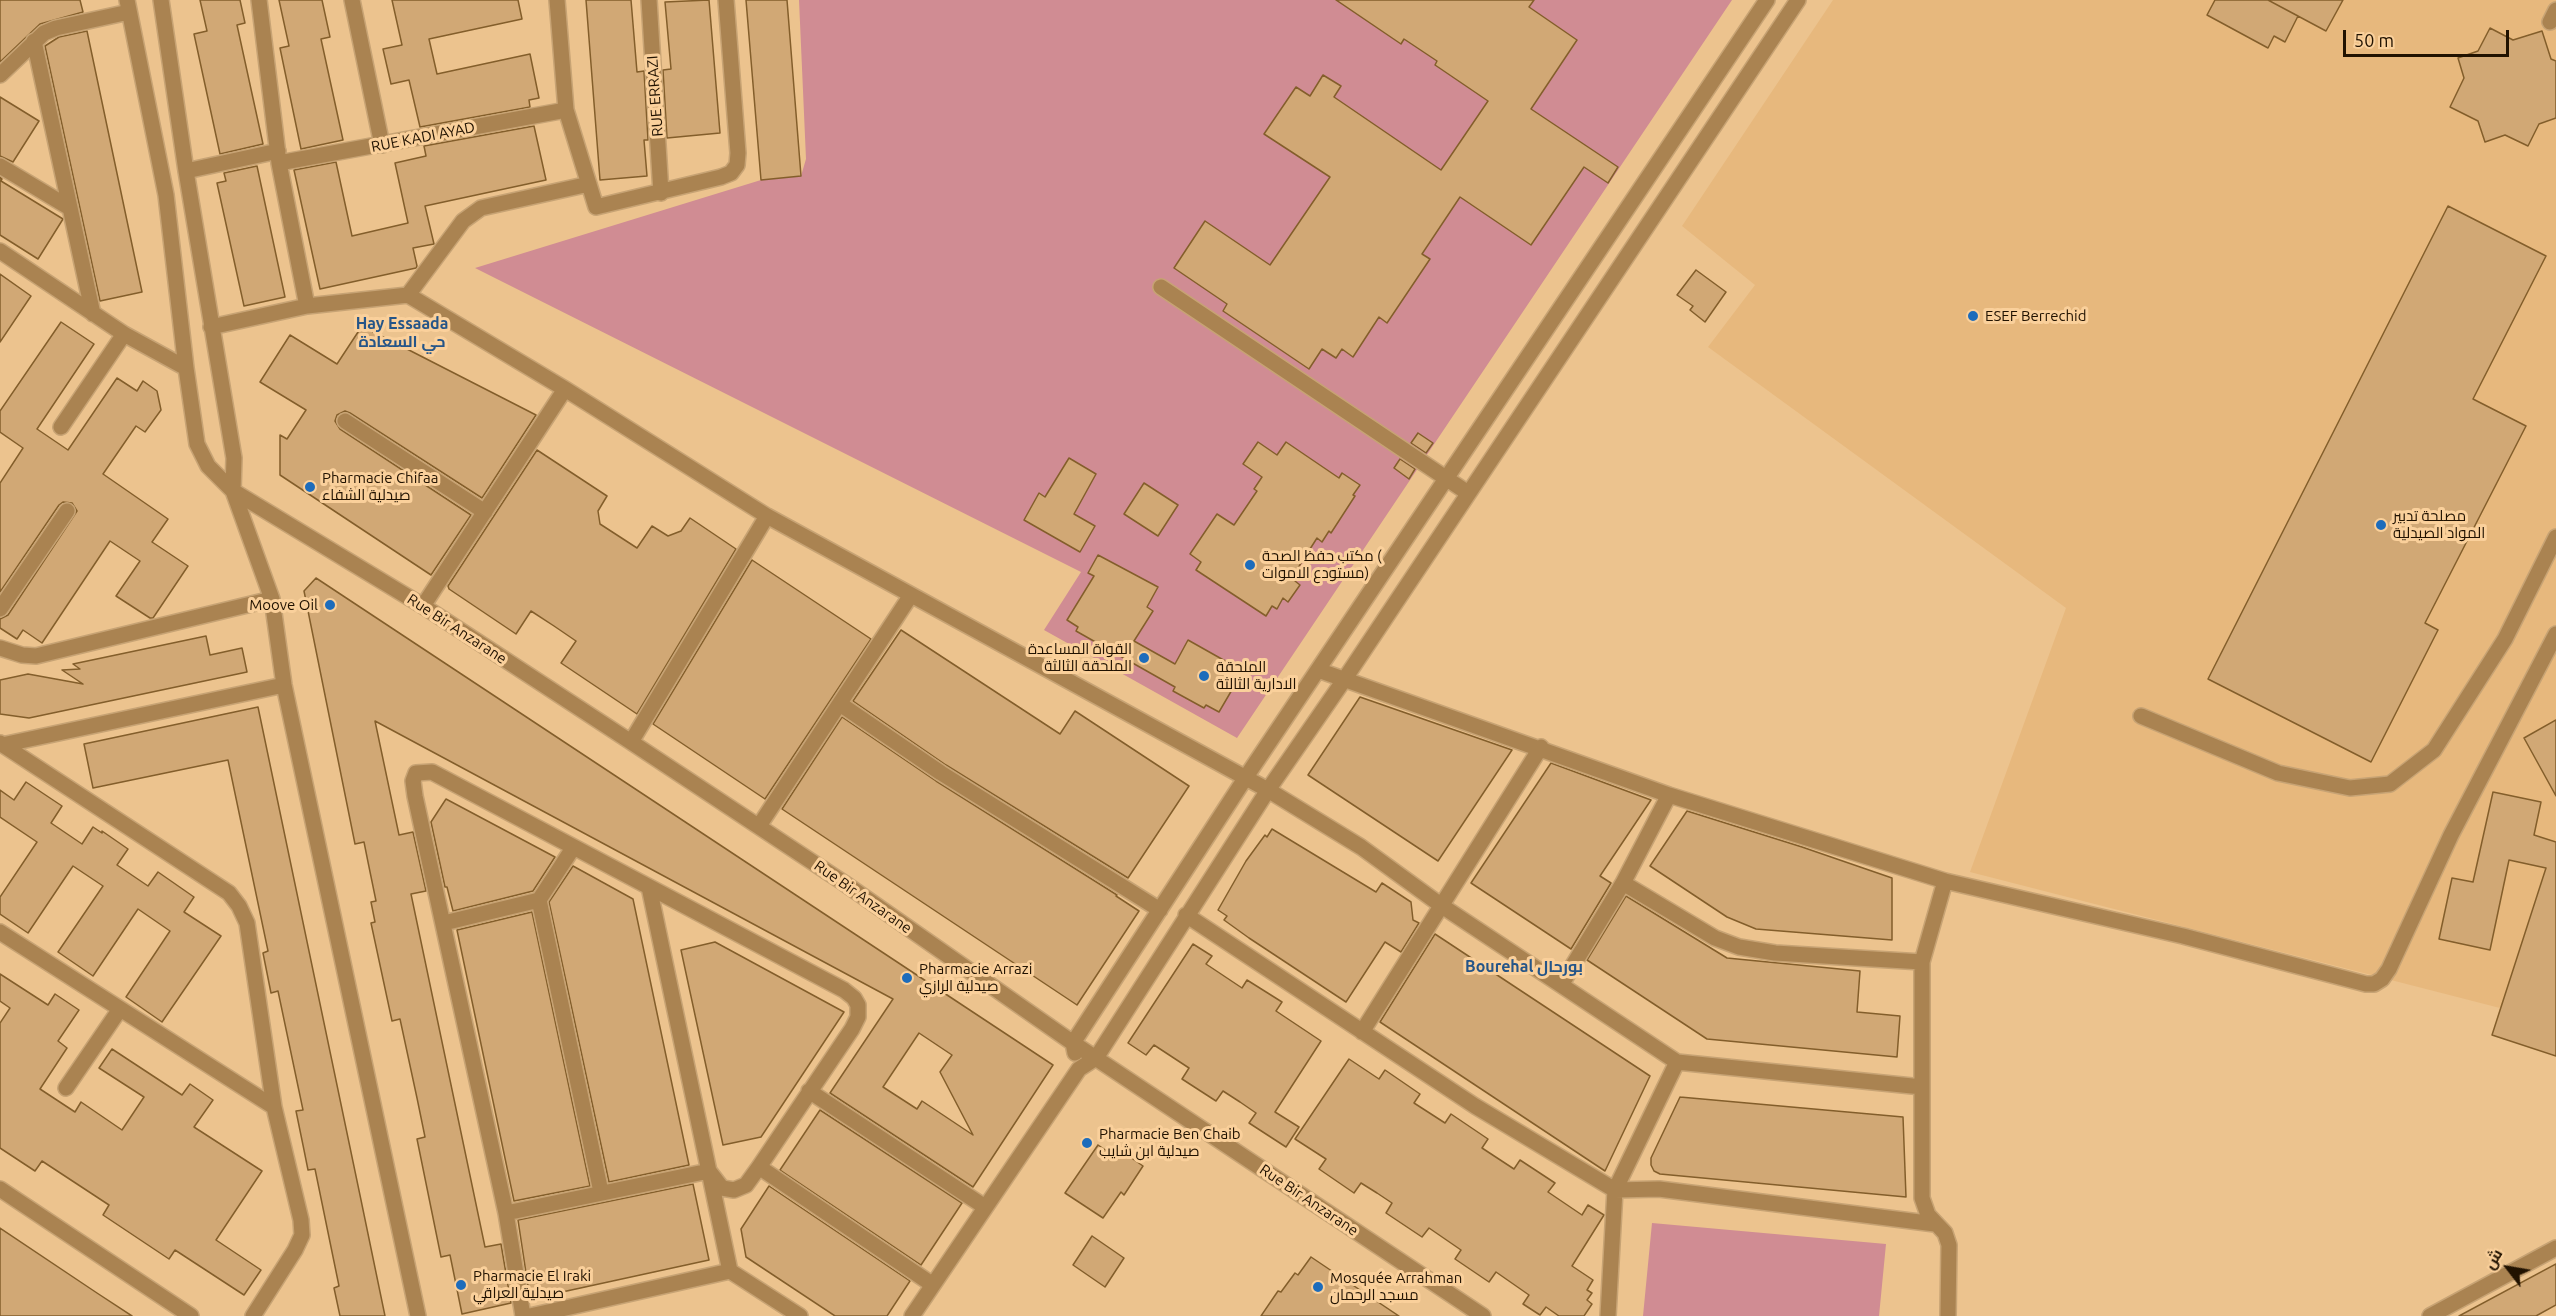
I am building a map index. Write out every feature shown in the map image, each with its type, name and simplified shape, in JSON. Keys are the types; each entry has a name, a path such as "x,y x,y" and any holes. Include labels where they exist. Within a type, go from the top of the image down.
{"street":[{"path":"161,0 186,171 234,458 233,491 272,599 284,685 418,1316"},
{"path":"259,0 278,157 307,306"},
{"path":"352,0 382,145"},
{"path":"557,0 566,110 596,207 661,193 731,173 736,165 738,153 726,0"},
{"name":"RUE ERRAZI","path":"649,0 661,193"},
{"path":"1079,1069 1073,1043 1246,777 1767,0"},
{"path":"912,1316 1079,1069 1096,1058 1268,790 1344,680 1798,0"},
{"path":"0,75 34,41 56,28 128,6 166,195 197,444 208,466 233,491"},
{"path":"34,41 93,314"},
{"name":"RUE KADI AYAD","path":"186,171 382,145 566,110"},
{"path":"0,166 70,208"},
{"path":"408,295 463,221 481,208 589,184"},
{"path":"0,251 124,334 186,368"},
{"path":"1580,280 1601,294"},
{"path":"1161,287 1468,493"},
{"path":"211,327 307,306 408,295 565,389 766,516 1268,790 1361,847 1442,906 1677,1062 1922,1087"},
{"path":"61,427 124,334"},
{"path":"423,606 565,389"},
{"path":"345,421 485,512"},
{"name":"Rue Bir Anzarane","path":"233,491 423,606 759,826 1463,1311 1483,1316"},
{"path":"0,609 67,511"},
{"path":"631,742 766,516"},
{"path":"2141,716 2278,773 2349,788 2390,784 2434,750 2505,639 2556,537"},
{"path":"759,826 911,595"},
{"path":"0,648 22,655 36,656 272,599"},
{"path":"1318,670 1541,747 1669,795 1945,881 2183,936 2366,984 2374,984 2382,980 2389,969 2451,835 2556,634"},
{"path":"1,744 284,685"},
{"path":"840,704 941,773 1160,910"},
{"path":"1,744 229,893 240,906 247,923 274,1107 301,1220 302,1235 253,1316"},
{"path":"1362,1032 1541,747"},
{"path":"523,1316 506,1213 415,796 413,781 416,773 432,772 834,985 854,998 858,1005 858,1017 746,1185 734,1190 722,1188 709,1171"},
{"path":"1561,985 1623,883 1669,795"},
{"path":"444,923 539,900 573,848"},
{"path":"1945,881 1922,962 1922,1198 1928,1215 1945,1233 1949,1245 1948,1316"},
{"path":"1623,883 1715,938 1739,947 1775,953 1922,962"},
{"path":"649,887 730,1271 800,1316"},
{"path":"539,900 601,1192"},
{"path":"1186,915 1475,1106 1615,1190 1659,1189 1935,1224"},
{"path":"0,932 274,1107"},
{"path":"66,1088 120,1009"},
{"path":"1608,1316 1615,1190 1677,1062"},
{"path":"809,1091 986,1207"},
{"path":"759,1167 933,1285"},
{"path":"506,1213 709,1171"},
{"path":"0,1189 191,1316"},
{"path":"2430,1316 2556,1248"},
{"path":"530,1316 730,1271"}],"shaded area":[{"path":"799,0 1732,0 1237,738 1044,630 1081,572 475,268 761,180 801,176 806,159"},
{"path":"1833,0 2556,0 2556,1056 2492,1035 2500,1008 1970,872 2066,608 1708,347 1755,285 1682,226"},
{"path":"1652,1223 1886,1244 1879,1316 1643,1316"}],"building":[{"path":"0,0 80,0 83,12 40,24 0,62"},
{"path":"200,0 240,0 245,23 237,25 263,144 220,154 194,34 207,31"},
{"path":"279,0 322,0 330,37 321,39 343,140 301,149 280,48 289,46"},
{"path":"392,0 518,0 522,19 429,39 437,74 530,54 539,98 529,100 530,107 420,127 409,80 391,84 383,49 402,45"},
{"path":"586,0 631,0 637,72 644,71 648,140 644,140 647,176 600,180"},
{"path":"709,0 720,133 667,138 663,70 671,69 665,2"},
{"path":"746,0 787,0 801,176 761,180"},
{"path":"1336,0 1534,0 1529,7 1577,40 1531,109 1618,167 1608,183 1584,167 1531,245 1460,197 1422,254 1430,259 1387,323 1379,317 1353,357 1342,349 1336,358 1322,349 1309,369 1223,311 1227,304 1174,268 1205,221 1270,265 1330,177 1264,134 1296,87 1310,96 1323,75 1341,86 1334,97 1441,170 1488,101 1435,65 1437,61 1404,39 1401,44"},
{"path":"2215,0 2268,0 2298,16 2285,42 2274,36 2268,48 2207,15"},
{"path":"2268,0 2343,0 2326,31"},
{"path":"2490,28 2513,40 2542,31 2551,59 2556,61 2556,118 2539,124 2528,146 2505,135 2485,142 2478,121 2450,107 2464,78 2458,58 2478,51"},
{"path":"87,31 142,292 100,301 45,46 59,37"},
{"path":"0,97 39,121 13,162 0,156"},
{"path":"534,126 546,180 425,206 434,244 413,248 416,268 320,289 294,170 336,162 352,236 408,223 395,163 426,156 424,146"},
{"path":"257,166 285,297 244,306 217,183 226,181 224,173"},
{"path":"0,177 1,181 63,219 38,259 0,235"},
{"name":"مصلحة تدبير المواد الصيدلية","path":"2448,206 2546,256 2473,399 2526,426 2425,623 2438,630 2371,762 2208,679"},
{"path":"1696,270 1726,292 1705,322 1690,310 1693,306 1677,295"},
{"path":"0,274 31,296 0,342"},
{"path":"61,322 94,344 37,429 68,450 117,378 137,391 143,381 157,391 161,410 145,432 136,426 103,474 168,519 152,542 188,566 153,618 150,618 116,596 140,561 110,541 42,643 23,630 17,639 0,628 0,619 8,615 77,511 72,503 63,502 59,505 0,592 0,483 23,448 0,432 0,411"},
{"path":"362,326 536,415 482,498 350,413 345,411 337,415 335,421 340,429 471,515 431,575 280,475 280,435 287,439 306,410 260,382 290,335 337,364"},
{"path":"1418,433 1433,443 1426,453 1411,443"},
{"path":"1258,442 1277,455 1286,442 1339,478 1342,473 1360,485 1331,533 1329,531 1322,542 1317,538 1298,568 1302,570 1295,581 1300,585 1288,602 1283,598 1277,609 1272,606 1266,616 1196,570 1201,562 1190,554 1217,514 1234,525 1257,491 1254,489 1262,477 1243,464"},
{"path":"537,450 607,496 598,511 600,524 637,548 652,526 668,536 681,531 690,518 736,549 637,714 561,663 576,641 554,626 531,611 516,634 449,589 448,586"},
{"path":"1069,458 1096,474 1074,514 1095,526 1080,552 1024,520 1039,493 1045,497"},
{"path":"1400,459 1415,469 1409,479 1394,468"},
{"path":"1144,483 1178,505 1158,536 1124,514"},
{"path":"1098,555 1158,587 1147,607 1153,611 1134,641 1175,664 1188,640 1243,671 1219,712 1206,705 1204,708 1173,691 1175,687 1076,631 1078,627 1067,620 1094,576 1088,573"},
{"path":"752,560 871,639 765,799 653,724"},
{"path":"316,578 1053,1065 973,1187 830,1093 893,999 375,721 399,835 413,832 426,891 411,894 485,1247 501,1244 511,1303 462,1314 450,1255 441,1257 417,1139 425,1137 417,1098 400,1019 392,1021 371,923 375,922 371,902 376,901 364,842 355,844 304,591","holes":["919,1033 952,1055 940,1072 973,1135 922,1101 917,1109 883,1087"]},
{"path":"901,630 1060,734 1075,711 1189,786 1128,878 946,765 853,701"},
{"path":"206,636 210,655 242,648 247,672 29,718 0,714 0,680 28,674 83,684 62,670 80,669 73,664"},
{"path":"1360,697 1512,750 1438,861 1308,775"},
{"path":"258,707 385,1316 340,1316 334,1288 339,1286 315,1169 308,1170 296,1111 303,1110 278,991 271,993 263,953 268,951 228,760 93,788 84,744"},
{"path":"842,717 936,781 1139,911 1077,1005 782,809"},
{"path":"2556,720 2556,796 2524,738"},
{"path":"1551,763 1651,800 1600,876 1611,883 1571,949 1471,883"},
{"path":"26,782 62,806 51,823 82,844 93,827 102,833 102,831 128,849 117,865 148,886 158,872 194,897 184,912 221,936 162,1022 126,997 170,931 138,909 93,976 58,952 103,886 73,866 28,933 0,914 0,897 37,842 0,817 0,790 14,800"},
{"path":"2493,792 2541,802 2534,835 2556,842 2556,1056 2492,1035 2546,868 2509,860 2490,950 2439,939 2452,878 2473,882"},
{"path":"446,799 555,857 533,891 453,911 447,887 445,887 431,822"},
{"path":"1687,811 1892,878 1892,940 1756,929 1727,917 1650,866"},
{"path":"1272,829 1376,892 1382,883 1411,902 1413,920 1419,923 1401,952 1385,942 1346,1002 1249,938 1224,920 1227,916 1218,910 1246,861"},
{"path":"573,866 633,899 689,1165 609,1182 549,902"},
{"path":"1626,896 1727,958 1860,971 1857,1012 1900,1016 1897,1057 1707,1039 1587,960"},
{"path":"532,912 590,1186 514,1201 457,930"},
{"path":"1435,934 1650,1076 1605,1171 1380,1022"},
{"path":"715,942 844,1012 761,1137 723,1145 681,950"},
{"path":"1193,944 1212,956 1206,964 1242,988 1247,980 1282,1002 1276,1011 1321,1041 1275,1112 1299,1127 1286,1147 1249,1123 1256,1113 1240,1102 1223,1091 1216,1101 1182,1079 1189,1068 1154,1045 1146,1055 1128,1043"},
{"path":"0,974 48,1005 55,994 79,1010 58,1041 67,1048 40,1089 75,1112 81,1102 122,1130 144,1097 99,1068 112,1049 182,1095 190,1084 213,1100 194,1127 262,1171 216,1240 261,1270 244,1295 175,1250 169,1259 103,1215 109,1205 42,1161 35,1171 0,1148 0,1023 10,1008 0,1001"},
{"path":"1349,1059 1379,1079 1385,1070 1420,1094 1414,1103 1445,1123 1451,1114 1488,1139 1482,1148 1514,1169 1520,1160 1555,1183 1548,1192 1582,1215 1588,1205 1604,1215 1572,1266 1593,1280 1587,1290 1592,1293 1587,1300 1592,1304 1584,1316 1559,1316 1546,1307 1540,1315 1523,1304 1529,1295 1496,1272 1489,1282 1455,1259 1461,1250 1429,1228 1422,1237 1386,1213 1392,1203 1377,1193 1361,1183 1354,1193 1319,1169 1326,1159 1295,1139"},
{"path":"1680,1097 1903,1117 1906,1197 1660,1174 1654,1171 1651,1158"},
{"path":"820,1110 962,1203 921,1265 780,1170"},
{"path":"1098,1145 1113,1155 1117,1148 1143,1166 1124,1195 1121,1192 1103,1218 1065,1193"},
{"path":"693,1184 709,1260 530,1299 518,1220"},
{"path":"769,1186 910,1281 887,1316 835,1316 746,1257 741,1229"},
{"path":"0,1228 97,1293 132,1316 0,1316"},
{"path":"1092,1236 1124,1258 1105,1287 1073,1265"},
{"name":"Mosquée Arrahman مسجد الرحمان","path":"1311,1257 1399,1316 1261,1316 1278,1291 1281,1292 1295,1273 1298,1275"},
{"path":"2556,1264 2556,1305 2536,1316 2459,1316"}],"place":[{"name":"ESEF Berrechid","path":"1973,316"},
{"name":"Pharmacie Chifaa صيدلية الشفاء","path":"310,487"},
{"name":"مصلحة تدبير المواد الصيدلية","path":"2381,525"},
{"name":"مكتب حفظ الصحة ( مستودع الاموات)","path":"1250,565"},
{"name":"Moove Oil","path":"330,605"},
{"name":"القواة المساعدة الملحقة الثالثة","path":"1144,658"},
{"name":"الملحقة الادارية الثالثة","path":"1204,676"},
{"name":"Pharmacie Arrazi صيدلية الرازي","path":"907,978"},
{"name":"Pharmacie Ben Chaib صيدلية ابن شايب","path":"1087,1143"},
{"name":"Pharmacie El Iraki صيدلية العراقي","path":"461,1285"},
{"name":"Mosquée Arrahman مسجد الرحمان","path":"1318,1287"}],"district":[{"name":"Hay Essaada حي السعادة","path":"402,333"},
{"name":"Bourehal بورحال","path":"1524,967"}]}
